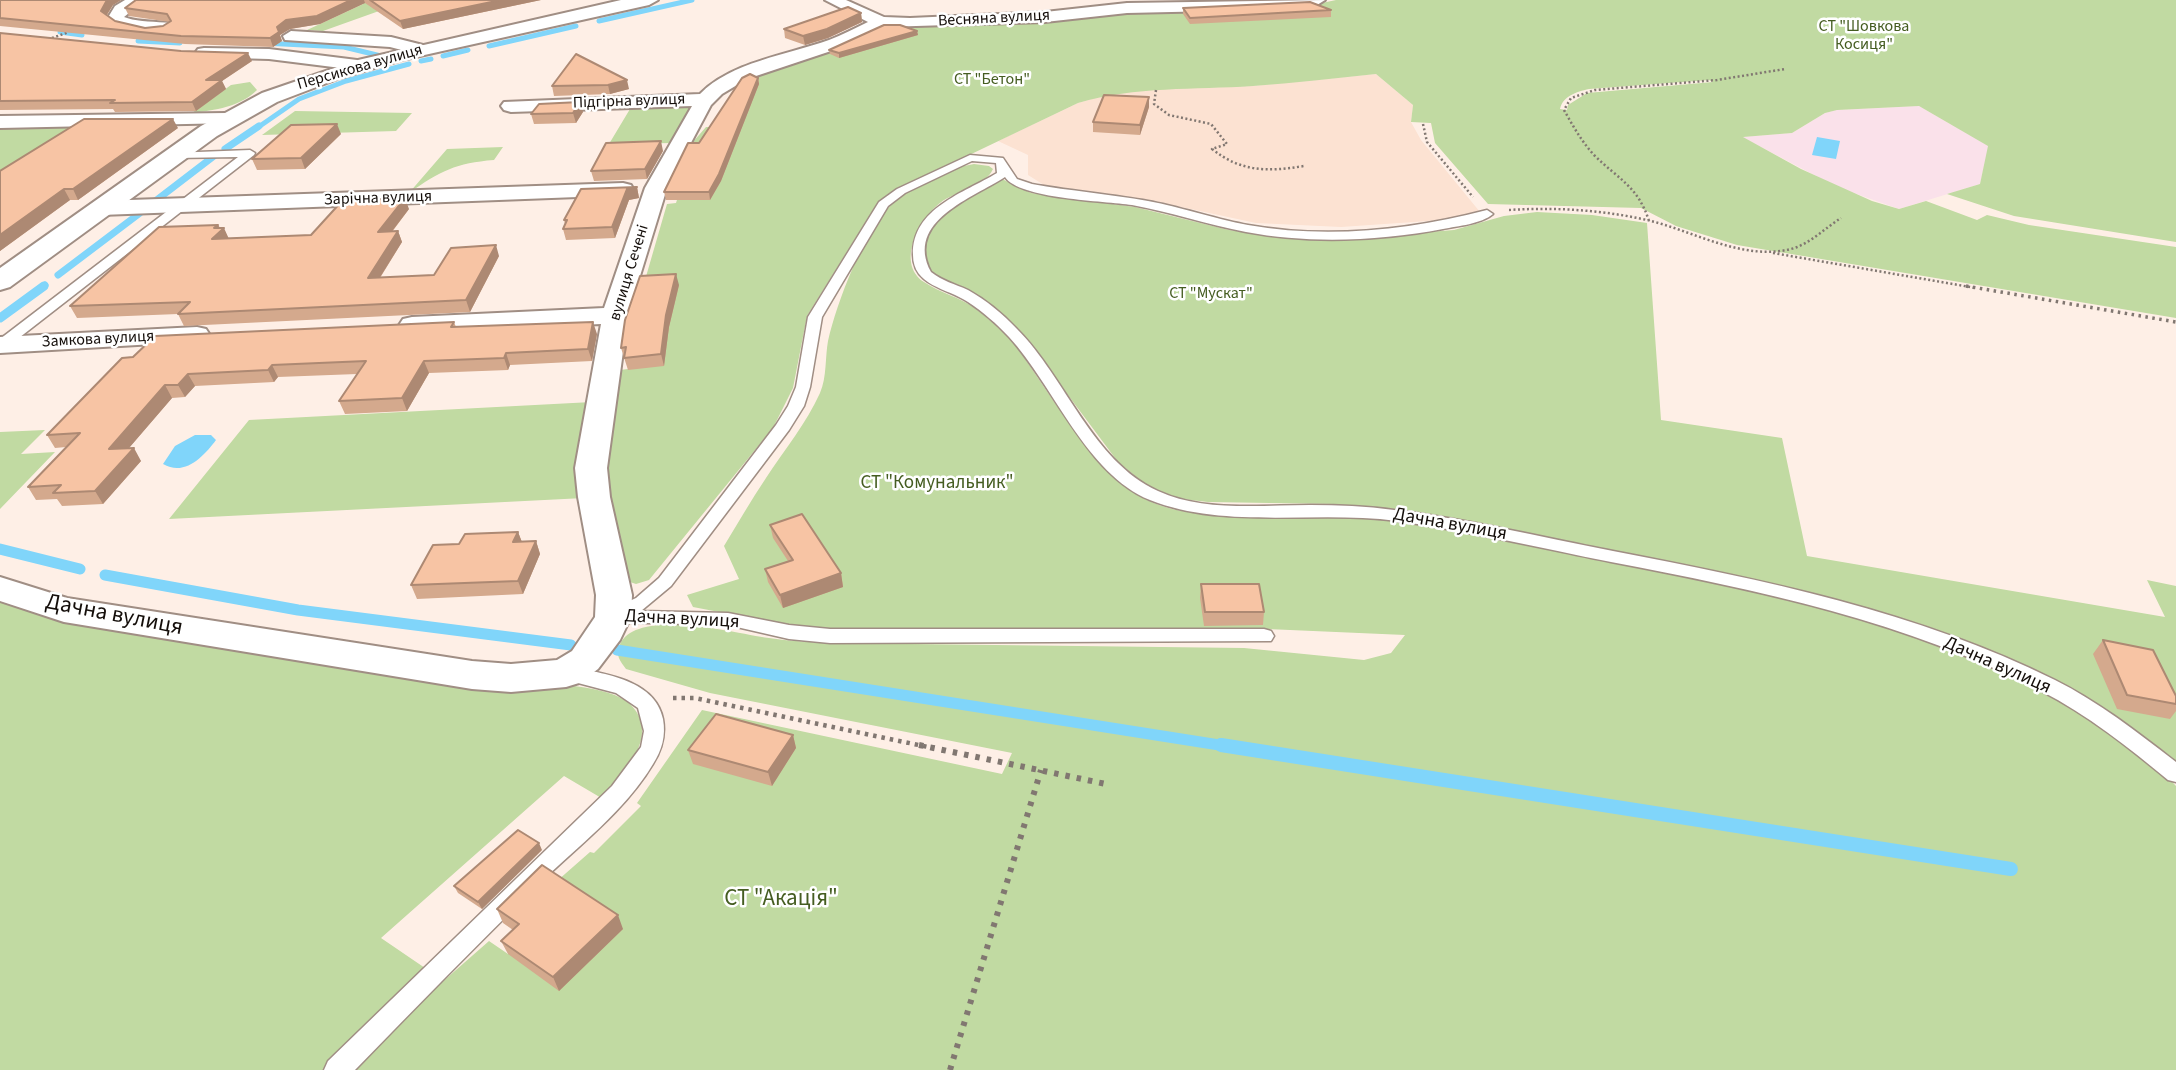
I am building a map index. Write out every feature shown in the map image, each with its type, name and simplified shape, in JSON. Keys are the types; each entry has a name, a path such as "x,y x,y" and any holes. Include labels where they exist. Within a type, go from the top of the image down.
{"main road":[{"name":"Персикова вулиця","path":"0,281 234,114 302,83 357,65 649,0"}],"street":[{"path":"137,0 121,9 115,19 132,26 211,32"},
{"path":"832,0 881,22"},
{"name":"Весняна вулиця","path":"881,22 1014,19 1127,8 1261,5 1317,0"},
{"name":"вулиця Сечені","path":"613,617 614,595 594,498 592,468 615,315 656,188 705,100 723,84 741,75 825,48 881,22"},
{"path":"279,36 391,42 421,50"},
{"path":"185,52 269,54 357,65"},
{"name":"Підгірна вулиця","path":"511,106 705,100"},
{"path":"0,122 186,120 234,114"},
{"name":"Зарічна вулиця","path":"101,208 656,188"},
{"path":"392,326 615,315"},
{"name":"Замкова вулиця","path":"1,345 225,334"},
{"name":"Дачна вулиця","path":"0,589 64,610 472,675 511,678 566,673"},
{"path":"566,673 585,660 607,631 613,617"}],"lane":[{"path":"1,345 250,153 176,155"},
{"name":"Дачна вулиця","path":"613,617 643,602 660,588 783,427 803,387 815,317 883,204 901,191 970,158 992,158 1003,164 1002,174 955,198 927,226 919,251 923,272 931,280 967,295 988,309 1015,335 1100,450 1126,478 1151,495 1174,503 1205,507 1327,508 1448,524 1682,568 1822,601 1895,623 1994,661 2037,681 2133,738 2176,774"},
{"path":"1003,164 1013,181 1028,187 1154,206 1265,232 1334,234 1433,227 1458,224 1487,214"},
{"name":"Дачна вулиця","path":"613,617 728,619 810,635 830,636 1264,636"},
{"name":"Дачна вулиця","path":"566,673 622,686 641,697"},
{"path":"337,1070 632,777 652,747 655,729 651,712 641,697"}],"path":[{"path":"52,38 74,30"},
{"path":"1649,221 1645,203 1637,189 1590,150 1564,110 1567,101 1594,90 1717,80 1785,69"},
{"path":"1156,90 1153,101 1162,112 1211,124 1227,144 1213,149 1231,164 1259,171 1304,166"},
{"path":"1423,124 1427,142 1487,214 1554,209 1649,221 1732,246 2176,322"},
{"path":"1762,251 1795,248 1840,218"},
{"path":"641,697 695,698 1106,784"},
{"path":"950,1070 1041,770"}],"shaded area":[{"path":"1376,74 1413,105 1411,122 1421,140 1480,212 1443,220 1341,227 1256,223 1144,199 1044,185 1028,175 1028,155 998,141 1078,103 1131,90 1252,86"},
{"path":"1919,106 1989,146 1980,184 1899,209 1837,187 1742,137 1792,133 1825,113 1837,110"}],"green space":[{"path":"346,0 393,6 323,31 307,30 363,4"},
{"path":"1336,0 2176,0 2176,242 2014,216 1947,194 1980,184 1988,146 1919,106 1837,110 1825,113 1792,133 1743,137 1801,169 1872,201 1899,209 1926,201 1977,220 1987,215 2029,225 2176,247 2176,318 1737,245 1676,226 1641,208 1488,204 1435,143 1431,123 1411,122 1413,105 1376,74 1253,86 1122,94 1078,103 894,191 877,204 807,316 793,388 773,428 649,580 636,584 630,582 608,482 607,465 620,370 628,369 629,356 623,356 667,204 676,203 680,190 669,189 692,143 706,127 715,127 745,82 758,75 902,25 1105,13 1294,9","holes":["1709,80 1713,82 1587,93 1568,105 1567,110 1560,109 1567,98 1589,89"]},
{"path":"250,82 257,90 243,100 218,109 192,113 231,85"},
{"path":"697,102 674,143 609,144 633,104"},
{"path":"295,111 412,113 396,131 262,135"},
{"path":"80,127 0,191 0,128"},
{"path":"503,147 494,160 449,169 409,193 447,149"},
{"path":"974,164 993,169 977,185 940,203 925,219 911,253 911,264 916,274 930,286 970,305 1002,331 1016,346 1097,458 1128,488 1145,499 1186,512 1208,514 1338,516 1411,523 1778,594 1898,629 2036,684 2151,759 2176,786 2176,1070 355,1070 440,984 489,941 508,954 525,939 516,917 590,852 594,853 641,806 637,803 702,710 1002,774 1012,753 710,693 626,669 618,651 620,644 630,633 646,627 667,625 829,643 1244,648 1364,660 1391,653 1405,635 1267,629 822,629 797,627 693,607 687,595 739,579 724,546 760,486 802,426 820,393 828,341 838,307 872,230 893,203 910,190 942,173"},
{"name":"СТ \"Мускат\"","path":"1002,179 1031,193 1135,207 1229,230 1270,236 1337,239 1454,230 1504,216 1537,212 1592,215 1647,223 1661,420 1782,438 1807,556 2165,617 2147,580 2176,586 2176,766 2146,741 1900,621 1805,591 1432,516 1333,504 1208,502 1173,498 1151,489 1118,462 1029,343 936,278 927,261 925,245 931,230 942,217 956,205"},
{"path":"592,402 584,498 169,519 249,420"},
{"path":"45,430 21,454 55,452 0,509 0,432"},
{"path":"0,600 51,618 423,678 480,683 558,684 601,691 618,696 630,704 639,716 641,741 629,766 603,799 564,776 381,938 425,968 323,1070 0,1070"}],"water":[{"path":"1817,137 1840,141 1836,159 1812,155"},
{"path":"195,435 211,435 216,440 193,463 179,468 163,464 175,446"}],"building":[{"path":"0,0 107,0 101,11 115,21 145,28 163,26 171,21 167,14 125,8 136,0 351,0 317,16 286,20 277,27 279,32 270,38 181,36 0,18"},
{"path":"370,0 501,0 400,21"},
{"path":"1310,2 1331,10 1190,18 1183,8"},
{"path":"848,7 861,13 827,29 803,36 784,29"},
{"path":"884,25 900,25 917,31 839,53 829,50"},
{"path":"0,33 181,51 248,53 206,80 222,80 192,102 0,101"},
{"path":"576,54 627,80 608,85 552,86"},
{"path":"750,74 758,78 709,192 664,192 688,143 699,143 742,78"},
{"path":"1104,95 1149,97 1140,125 1093,122"},
{"path":"580,102 573,113 531,114 539,104"},
{"path":"84,119 173,119 73,189 64,189 0,235 0,171"},
{"path":"337,124 301,158 252,159 291,125"},
{"path":"661,141 645,169 591,171 606,143"},
{"path":"637,187 627,189 612,227 563,229 567,220 564,220 581,189"},
{"path":"405,198 378,232 398,231 368,278 434,275 451,248 496,245 466,300 178,314 190,302 70,306 159,227 218,225 214,228 224,228 212,239 311,235 342,201"},
{"path":"676,274 666,315 661,354 624,358 626,347 621,348 625,320 640,276"},
{"path":"454,322 451,327 593,322 588,349 506,353 504,358 424,361 402,398 339,401 366,361 272,365 268,370 188,374 178,385 165,385 109,449 134,448 95,491 53,493 61,485 28,487 80,433 47,435 122,358 133,357 155,336"},
{"path":"802,514 841,573 780,595 765,569 793,560 770,525"},
{"path":"518,532 513,542 536,541 518,581 411,585 433,545 459,544 465,534"},
{"path":"1201,584 1259,584 1264,612 1205,612"},
{"path":"2103,640 2153,650 2176,696 2176,704 2127,695"},
{"path":"716,714 793,735 768,772 688,750"},
{"path":"518,830 539,843 478,902 454,886"},
{"path":"542,865 618,915 553,977 501,941 519,924 497,909"}],"waterway":[{"path":"599,21 692,0"},
{"path":"489,46 576,26"},
{"path":"60,32 82,35"},
{"path":"138,41 180,43"},
{"path":"263,43 344,47 381,56"},
{"path":"443,56 468,50"},
{"path":"421,61 431,59"},
{"path":"257,128 299,99 346,81 409,64"},
{"path":"225,149 259,126"},
{"path":"154,202 214,156"},
{"path":"58,275 140,213"},
{"path":"41,288 45,285"},
{"path":"0,318 44,286"},
{"path":"0,549 80,569"},
{"path":"105,575 298,610 571,645"},
{"path":"617,650 1232,747"},
{"path":"1221,745 2011,869"}],"park label":[{"name":"СТ \"Шовкова Косиця\"","path":"1864,36"},
{"name":"СТ \"Бетон\"","path":"992,80"},
{"name":"СТ \"Комунальник\"","path":"937,484"},
{"name":"СТ \"Акація\"","path":"781,900"}]}
